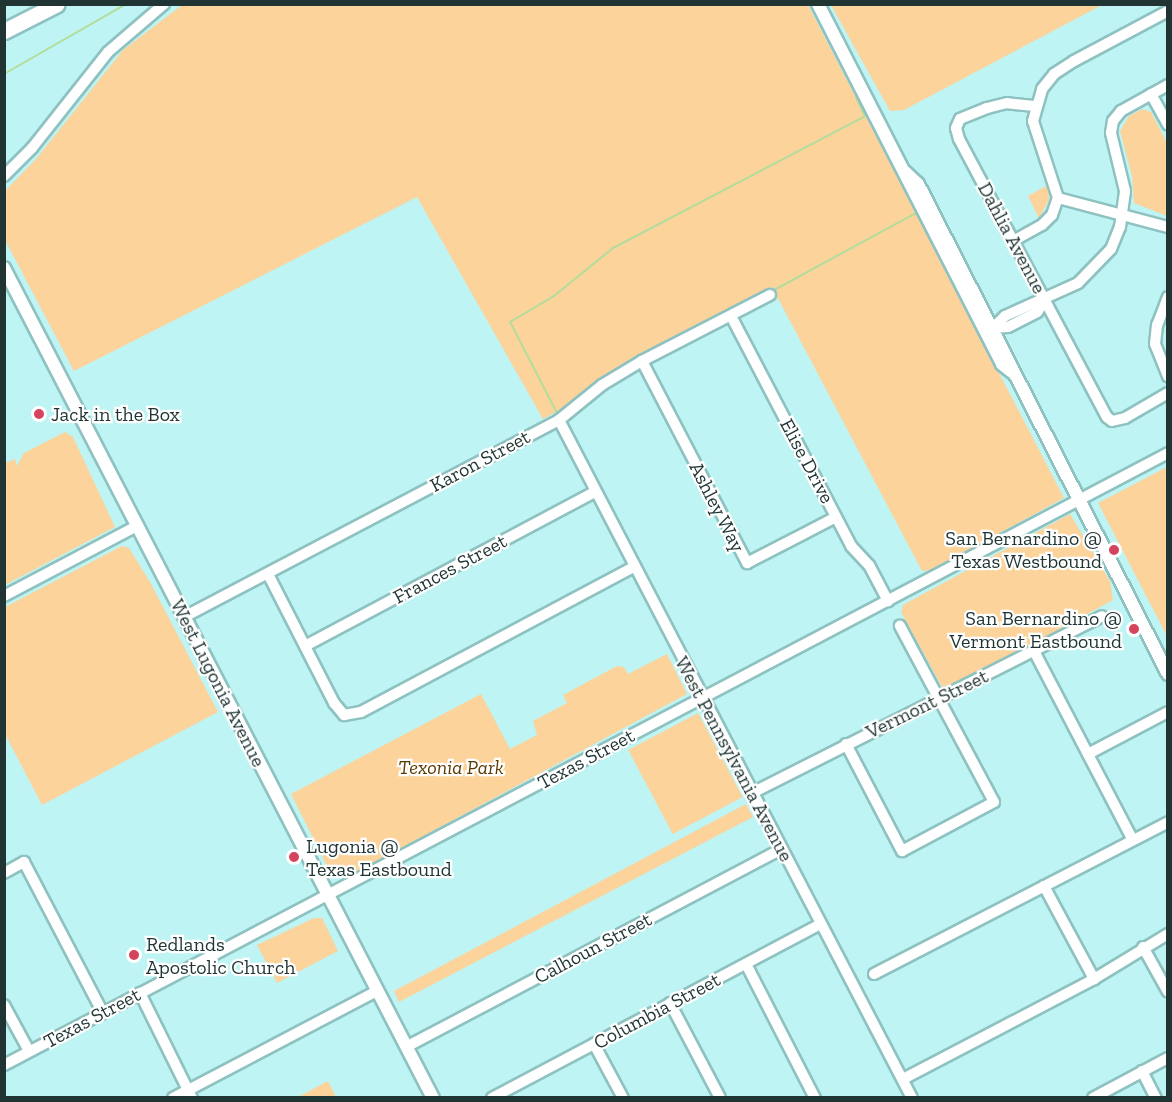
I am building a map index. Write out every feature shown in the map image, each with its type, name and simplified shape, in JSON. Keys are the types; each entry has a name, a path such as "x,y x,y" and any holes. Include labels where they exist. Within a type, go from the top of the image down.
{"highway":[{"path":"4,37 57,4"},
{"path":"4,32 42,13"}],"main road":[{"path":"818,4 905,172 909,188 949,264 1002,364 1012,372"},
{"path":"905,172 918,184 1167,674"},
{"path":"949,264 984,322 993,328"},
{"name":"West Lugonia Avenue","path":"4,268 327,897 433,1098"}],"street":[{"path":"4,176 33,148 108,52 164,4"},
{"path":"1013,241 1042,225 1052,215 1058,198 1054,177 1035,135 1034,106 1054,74 1167,11"},
{"path":"993,328 1033,303 1045,302 1092,271 1111,249 1122,213 1125,191 1111,133 1113,120 1121,111 1167,85"},
{"path":"1151,94 1167,125"},
{"name":"Dahlia Avenue","path":"1034,106 1007,103 987,108 960,119 956,128 1102,411 1113,421 1167,393"},
{"path":"1058,198 1167,226"},
{"name":"Karon Street","path":"184,617 559,420 602,385 642,361 770,295"},
{"path":"1167,297 1157,325 1155,344 1167,377"},
{"name":"Elise Drive","path":"732,316 836,517 888,601"},
{"name":"Ashley Way","path":"642,361 747,563 836,517"},
{"name":"West Pennsylvania Avenue","path":"559,420 912,1098"},
{"name":"Texas Street","path":"4,1065 1167,453"},
{"name":"Frances Street","path":"305,646 595,492"},
{"path":"4,596 137,526"},
{"path":"268,574 344,715 361,712 634,567"},
{"name":"Vermont Street","path":"752,793 1102,616"},
{"path":"846,744 902,851 994,802 940,697 900,626"},
{"path":"1034,651 1133,840"},
{"path":"1088,754 1167,712"},
{"path":"874,974 1167,822"},
{"name":"Calhoun Street","path":"406,1047 781,849"},
{"path":"4,873 24,862 103,1012"},
{"path":"1044,886 1094,979"},
{"name":"Columbia Street","path":"492,1098 821,924"},
{"path":"903,1079 1094,979 1167,934"},
{"path":"1143,947 1167,993"},
{"path":"746,964 815,1098"},
{"path":"173,1098 190,1094 377,991"},
{"path":"140,993 190,1094"},
{"path":"670,1003 720,1098"},
{"path":"4,1005 29,1052"},
{"path":"594,1044 622,1098"},
{"path":"1092,1098 1167,1058"},
{"path":"1142,1071 1156,1098"}],"green space":[{"path":"182,5 808,5 1064,498 932,570 922,571 772,287 599,379 569,405 543,419 417,197 74,371 5,240 5,191 36,159 123,50"},
{"path":"831,5 1102,5 904,110 890,111"},
{"path":"1142,109 1151,112 1167,143 1167,216 1134,203 1132,176 1120,131 1129,116"},
{"path":"1048,185 1049,200 1039,218 1028,196"},
{"path":"65,432 73,437 115,527 5,585 5,463 15,459 17,466 24,453"},
{"path":"1167,467 1167,636 1098,503"},
{"path":"1070,514 1110,581 1113,600 950,689 942,687 901,612 903,605"},
{"path":"122,546 129,548 150,582 218,712 42,805 5,734 5,607"},
{"name":"Texonia Park","path":"667,654 687,694 353,874 339,878 331,874 291,794 481,694 510,749 537,735 533,721 567,703 563,695 617,666 624,667 628,674"},
{"path":"698,713 743,797 673,834 628,750"},
{"path":"746,804 753,817 399,1002 394,991"},
{"path":"314,918 322,918 338,951 277,983 257,945"},
{"path":"328,1081 336,1097 298,1097"}],"waterway":[{"path":"4,74 126,4"},
{"path":"556,411 510,322 554,296 613,248 865,116 856,97 858,92"},
{"path":"776,289 916,213"}],"place":[{"name":"Jack in the Box","path":"39,414"},
{"name":"San Bernardino @ Texas Westbound","path":"1114,550"},
{"name":"San Bernardino @ Vermont Eastbound","path":"1134,629"},
{"name":"Lugonia @ Texas Eastbound","path":"294,857"},
{"name":"Redlands Apostolic Church","path":"134,955"}]}
